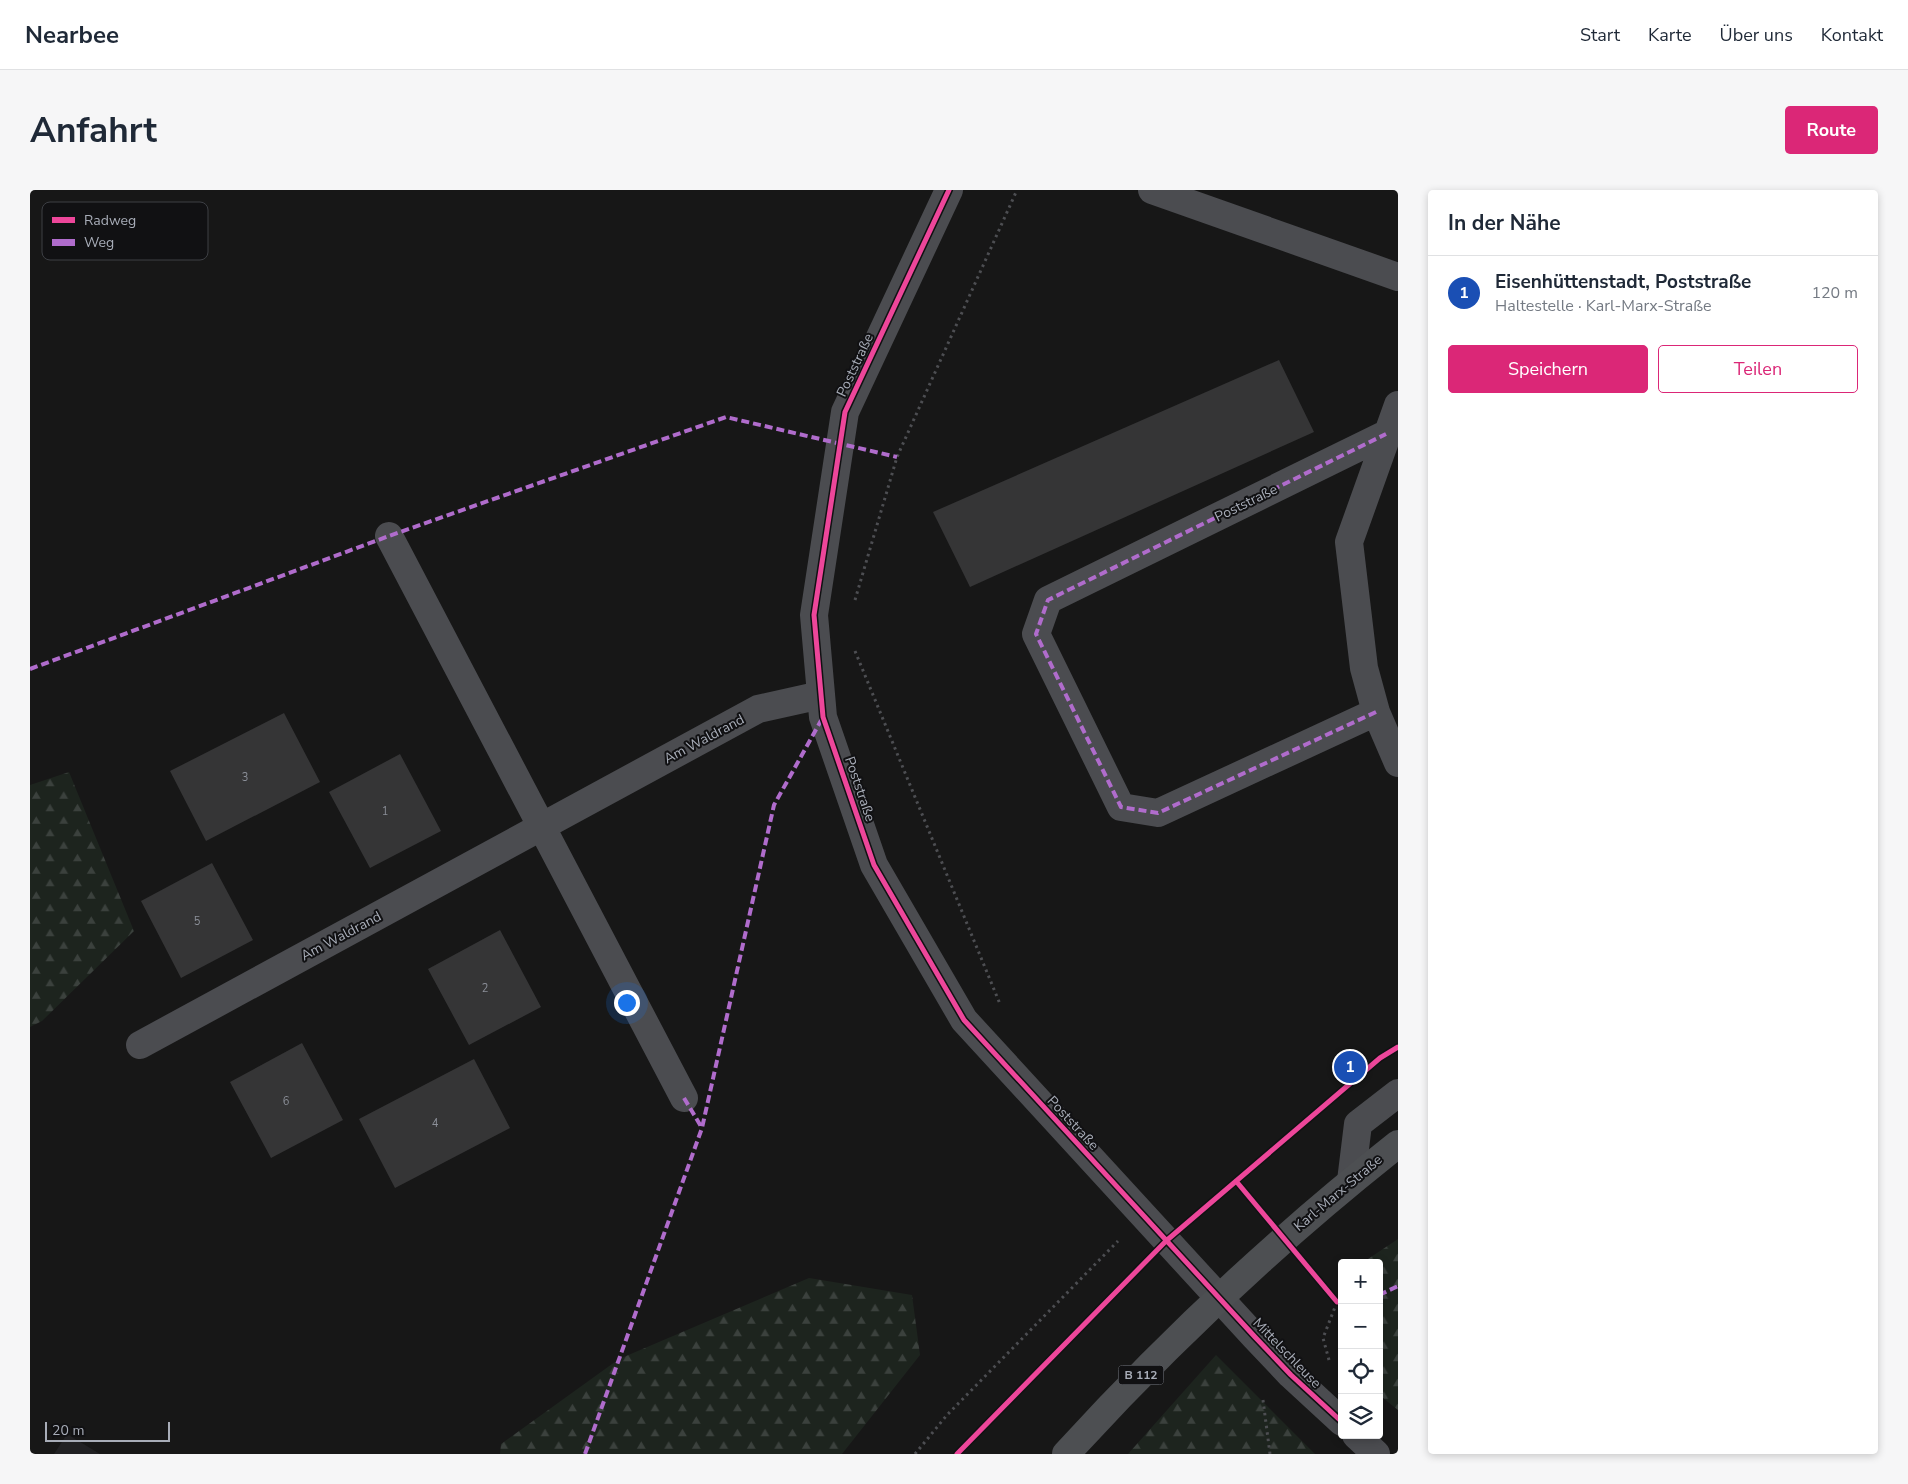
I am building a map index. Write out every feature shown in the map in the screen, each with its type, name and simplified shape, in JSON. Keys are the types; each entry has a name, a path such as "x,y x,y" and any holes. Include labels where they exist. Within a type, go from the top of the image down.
{"main road":[{"name":"Karl-Marx-Straße","path":"1066,1454 1108,1407 1219,1298 1352,1180 1398,1144"}],"street":[{"name":"Poststraße","path":"949,190 845,412 814,614 823,717 874,865 964,1020 1219,1298"},
{"path":"1152,190 1398,277"},
{"path":"1398,405 1386,434 1349,542 1364,668 1376,712 1398,763"},
{"name":"Poststraße","path":"1376,712 1158,813 1121,807 1036,634 1048,600 1386,434"},
{"path":"389,536 684,1098"},
{"name":"Am Waldrand","path":"140,1045 758,709 821,695"},
{"path":"1352,1180 1358,1124 1398,1093"},
{"name":"Mittelschleuse","path":"1219,1298 1291,1375 1338,1418"},
{"path":"1360,1439 1376,1454"}],"path":[{"path":"854,603 897,457 1017,190"},
{"path":"854,649 1002,1007"},
{"path":"914,1454 948,1415 1142,1216"},
{"path":"1330,1362 1322,1338 1337,1302"}],"shaded area":[{"path":"67,1434 100,1454 54,1454"}],"green space":[{"path":"69,772 134,931 42,1021 30,1027 30,785"},
{"path":"1398,1239 1398,1410 1383,1398 1383,1259 1368,1259"},
{"path":"809,1278 912,1295 920,1355 842,1454 500,1454 501,1444 619,1359"},
{"path":"1216,1355 1315,1454 1128,1454"}],"building":[{"path":"1279,360 1314,432 970,587 933,512"},
{"path":"284,713 320,782 206,841 170,771"},
{"path":"400,754 441,831 370,868 329,792"},
{"path":"212,863 253,940 181,978 141,901"},
{"path":"500,930 541,1007 469,1045 428,969"},
{"path":"302,1043 343,1120 271,1158 230,1082"},
{"path":"474,1059 510,1128 395,1188 359,1119"}],"marked path":[{"path":"30,669 389,536 726,417 897,457"},
{"path":"1376,712 1158,813 1121,807 1036,634 1048,600 1386,434"},
{"path":"585,1454 702,1128 774,805 823,717"},
{"path":"684,1098 702,1128"},
{"path":"1383,1293 1398,1286"}],"cycle path":[{"path":"949,190 845,412 814,615 823,717 874,865 964,1020 1255,1337 1291,1375 1338,1418"},
{"path":"957,1454 1166,1241 1380,1058 1398,1047"},
{"path":"1236,1181 1338,1302"}],"place":[{"name":"Eisenhüttenstadt, Poststraße","path":"1350,1067"}]}
